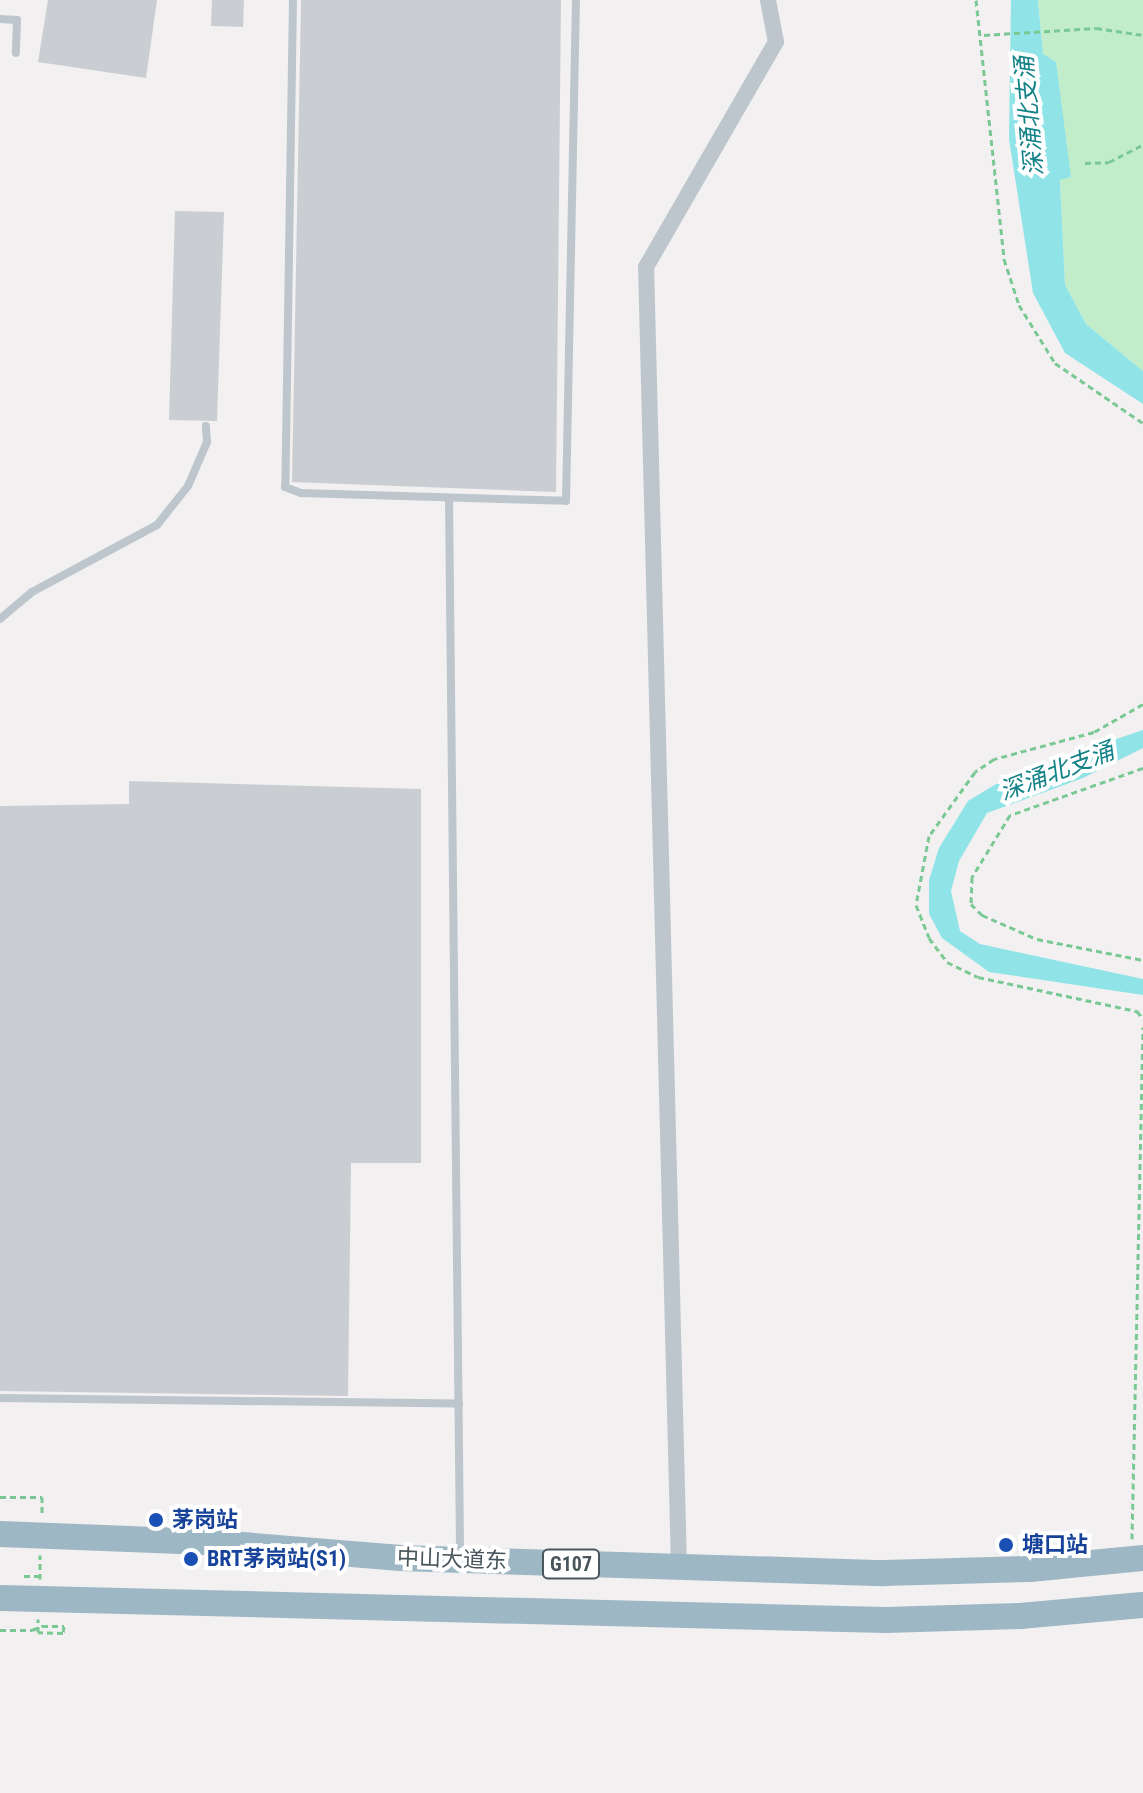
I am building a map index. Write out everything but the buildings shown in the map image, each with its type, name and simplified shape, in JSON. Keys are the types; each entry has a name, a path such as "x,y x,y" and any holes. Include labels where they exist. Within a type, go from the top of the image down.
{"highway":[{"name":"中山大道东","path":"0,1534 206,1542 460,1560 679,1568 937,1573 1137,1558"},
{"name":"G107","path":"0,1598 886,1620 1020,1616 1143,1605"}],"street":[{"path":"679,1568 646,267 776,42 768,0"}],"lane":[{"path":"293,0 285,487 301,493 566,501 576,0"},
{"path":"0,19 17,20 16,53"},
{"path":"0,619 32,592 157,525 188,486 207,442 206,426"},
{"path":"449,498 460,1560"},
{"path":"0,1398 459,1404"}],"path":[{"path":"976,0 1004,259 1019,305 1055,363 1143,423"},
{"path":"982,35 1096,28 1143,35"},
{"path":"1085,163 1109,162 1143,145"},
{"path":"1143,704 1094,732 994,759 975,772 929,836 916,905 929,938 947,962 978,977 1137,1011 1143,1019"},
{"path":"1143,768 1010,815 972,877 971,904 982,915 1037,939 1143,960"},
{"path":"1137,1558 1143,1027"},
{"path":"0,1497 42,1497 41,1523"},
{"path":"39,1590 40,1550"},
{"path":"0,1630 64,1626 63,1633 38,1632 39,1604"}],"green space":[{"path":"1038,0 1143,0 1143,371 1086,324 1065,285 1060,179 1071,177 1043,54"}],"water":[{"name":"深涌北支涌","path":"1011,0 1038,0 1043,54 1056,62 1071,177 1060,180 1065,285 1086,324 1143,371 1143,404 1065,353 1033,293 1009,139"},
{"name":"深涌北支涌","path":"1143,730 1143,748 1083,778 987,813 959,861 951,891 960,931 980,944 1143,979 1143,995 989,972 942,938 929,914 929,880 939,848 968,801 1011,775"}],"place":[{"name":"茅岗站","path":"156,1520"},
{"name":"塘口站","path":"1006,1545"},
{"name":"BRT茅岗站(S1)","path":"191,1559"}]}
